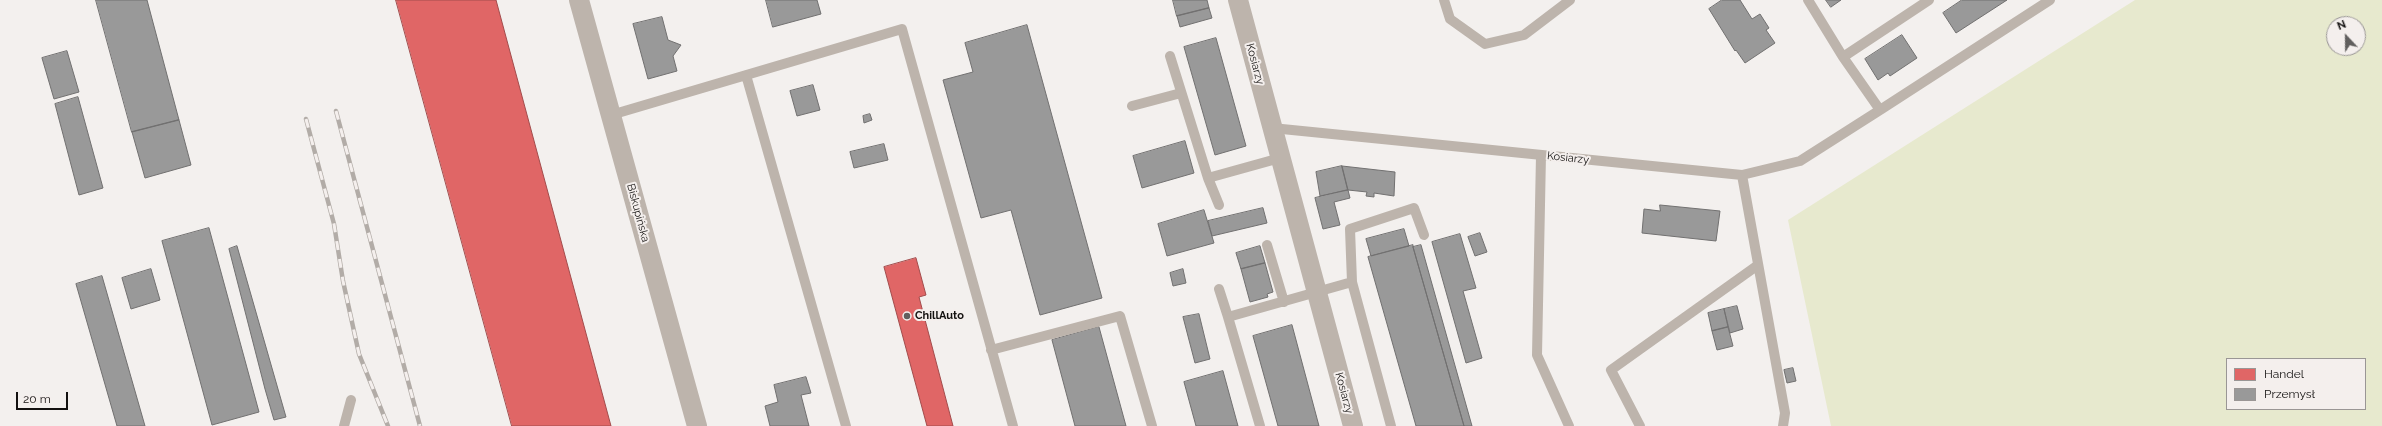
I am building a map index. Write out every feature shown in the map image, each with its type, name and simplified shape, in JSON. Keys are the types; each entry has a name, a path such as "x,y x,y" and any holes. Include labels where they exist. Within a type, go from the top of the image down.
{"street":[{"name":"Biskupińska","path":"579,0 696,426"},
{"name":"Kosiarzy","path":"1238,0 1353,426"}],"lane":[{"path":"1444,0 1450,19 1485,44 1524,35 1570,0"},
{"path":"1808,0 1843,56 1880,110"},
{"path":"1843,56 1929,0"},
{"name":"Kosiarzy","path":"1272,128 1742,175 1800,161 2050,0"},
{"path":"611,115 902,29 1013,426"},
{"path":"1170,56 1208,178 1220,205"},
{"path":"746,75 846,426"},
{"path":"1132,106 1181,93"},
{"path":"1541,155 1537,355 1569,426"},
{"path":"1208,178 1280,158"},
{"path":"1742,175 1785,413 1783,426"},
{"path":"1391,426 1352,282 1350,229 1414,208 1424,235"},
{"path":"1267,245 1284,302"},
{"path":"1640,426 1611,370 1758,266"},
{"path":"1228,317 1352,282"},
{"path":"1219,289 1260,426"},
{"path":"991,350 1120,316 1152,426"},
{"path":"344,426 351,400"}],"green space":[{"path":"2135,0 2382,0 2382,426 1831,426 1788,220"}],"building: Handel":[{"path":"396,0 496,0 611,426 512,426"},
{"path":"916,258 926,295 919,297 953,426 927,426 884,267"}],"building: Przemysł":[{"path":"96,0 147,0 179,120 132,132"},
{"path":"766,0 817,0 821,14 773,27"},
{"path":"1173,0 1207,0 1209,8 1177,16"},
{"path":"1722,0 1740,0 1752,19 1760,14 1769,28 1766,30 1775,43 1745,63 1736,50 1735,51 1709,9"},
{"path":"1826,0 1841,0 1831,7"},
{"path":"1962,0 2007,0 1956,33 1943,13"},
{"path":"1209,8 1212,18 1180,27 1177,16"},
{"path":"662,17 668,40 681,45 673,56 677,71 648,79 633,24"},
{"path":"1027,25 1102,298 1040,315 1011,210 981,218 943,80 973,72 965,43"},
{"path":"1902,35 1917,58 1890,76 1888,73 1878,80 1865,59"},
{"path":"1216,38 1246,146 1215,155 1184,47"},
{"path":"67,51 79,92 54,99 42,58"},
{"path":"813,85 820,110 797,116 790,91"},
{"path":"78,97 103,188 79,195 55,104"},
{"path":"870,114 872,120 864,123 863,116"},
{"path":"179,120 191,165 145,178 132,132"},
{"path":"1185,141 1194,173 1142,188 1133,156"},
{"path":"884,144 888,160 854,168 850,152"},
{"path":"1342,166 1395,172 1394,196 1374,193 1374,197 1366,196 1367,192 1348,190"},
{"path":"1342,166 1348,190 1320,196 1316,172"},
{"path":"1348,190 1350,198 1334,202 1340,225 1323,229 1315,198"},
{"path":"1660,205 1720,211 1716,241 1642,233 1644,209 1660,211"},
{"path":"1263,208 1267,223 1212,236 1208,221"},
{"path":"1204,210 1214,243 1167,256 1158,224"},
{"path":"209,228 259,412 212,425 162,241"},
{"path":"1404,229 1409,246 1371,256 1366,239"},
{"path":"1480,233 1487,252 1475,256 1468,237"},
{"path":"1460,234 1476,288 1463,291 1482,358 1466,363 1432,242"},
{"path":"1413,245 1464,426 1416,426 1368,257"},
{"path":"1421,245 1472,426 1464,426 1413,247"},
{"path":"237,246 286,417 274,420 229,249"},
{"path":"1260,246 1265,263 1241,269 1236,253"},
{"path":"1265,263 1273,292 1267,294 1268,297 1250,302 1241,269"},
{"path":"151,269 160,300 131,309 122,278"},
{"path":"1183,269 1186,283 1173,286 1170,273"},
{"path":"102,276 145,426 117,426 76,284"},
{"path":"1737,306 1743,329 1730,333 1724,309"},
{"path":"1724,309 1728,327 1712,331 1708,313"},
{"path":"1199,314 1210,359 1195,363 1183,317"},
{"path":"1292,325 1319,426 1278,426 1253,336"},
{"path":"1099,327 1126,426 1075,426 1052,340"},
{"path":"1728,327 1733,346 1717,350 1712,331"},
{"path":"1793,368 1796,381 1787,383 1784,370"},
{"path":"1223,371 1238,426 1196,426 1184,382"},
{"path":"806,377 811,393 801,395 809,426 770,426 765,406 778,402 774,385"}],"railway":[{"path":"336,111 420,426"},
{"path":"306,119 334,224 343,281 359,354 388,426"}],"place":[{"name":"ChillAuto","path":"907,316"}]}
